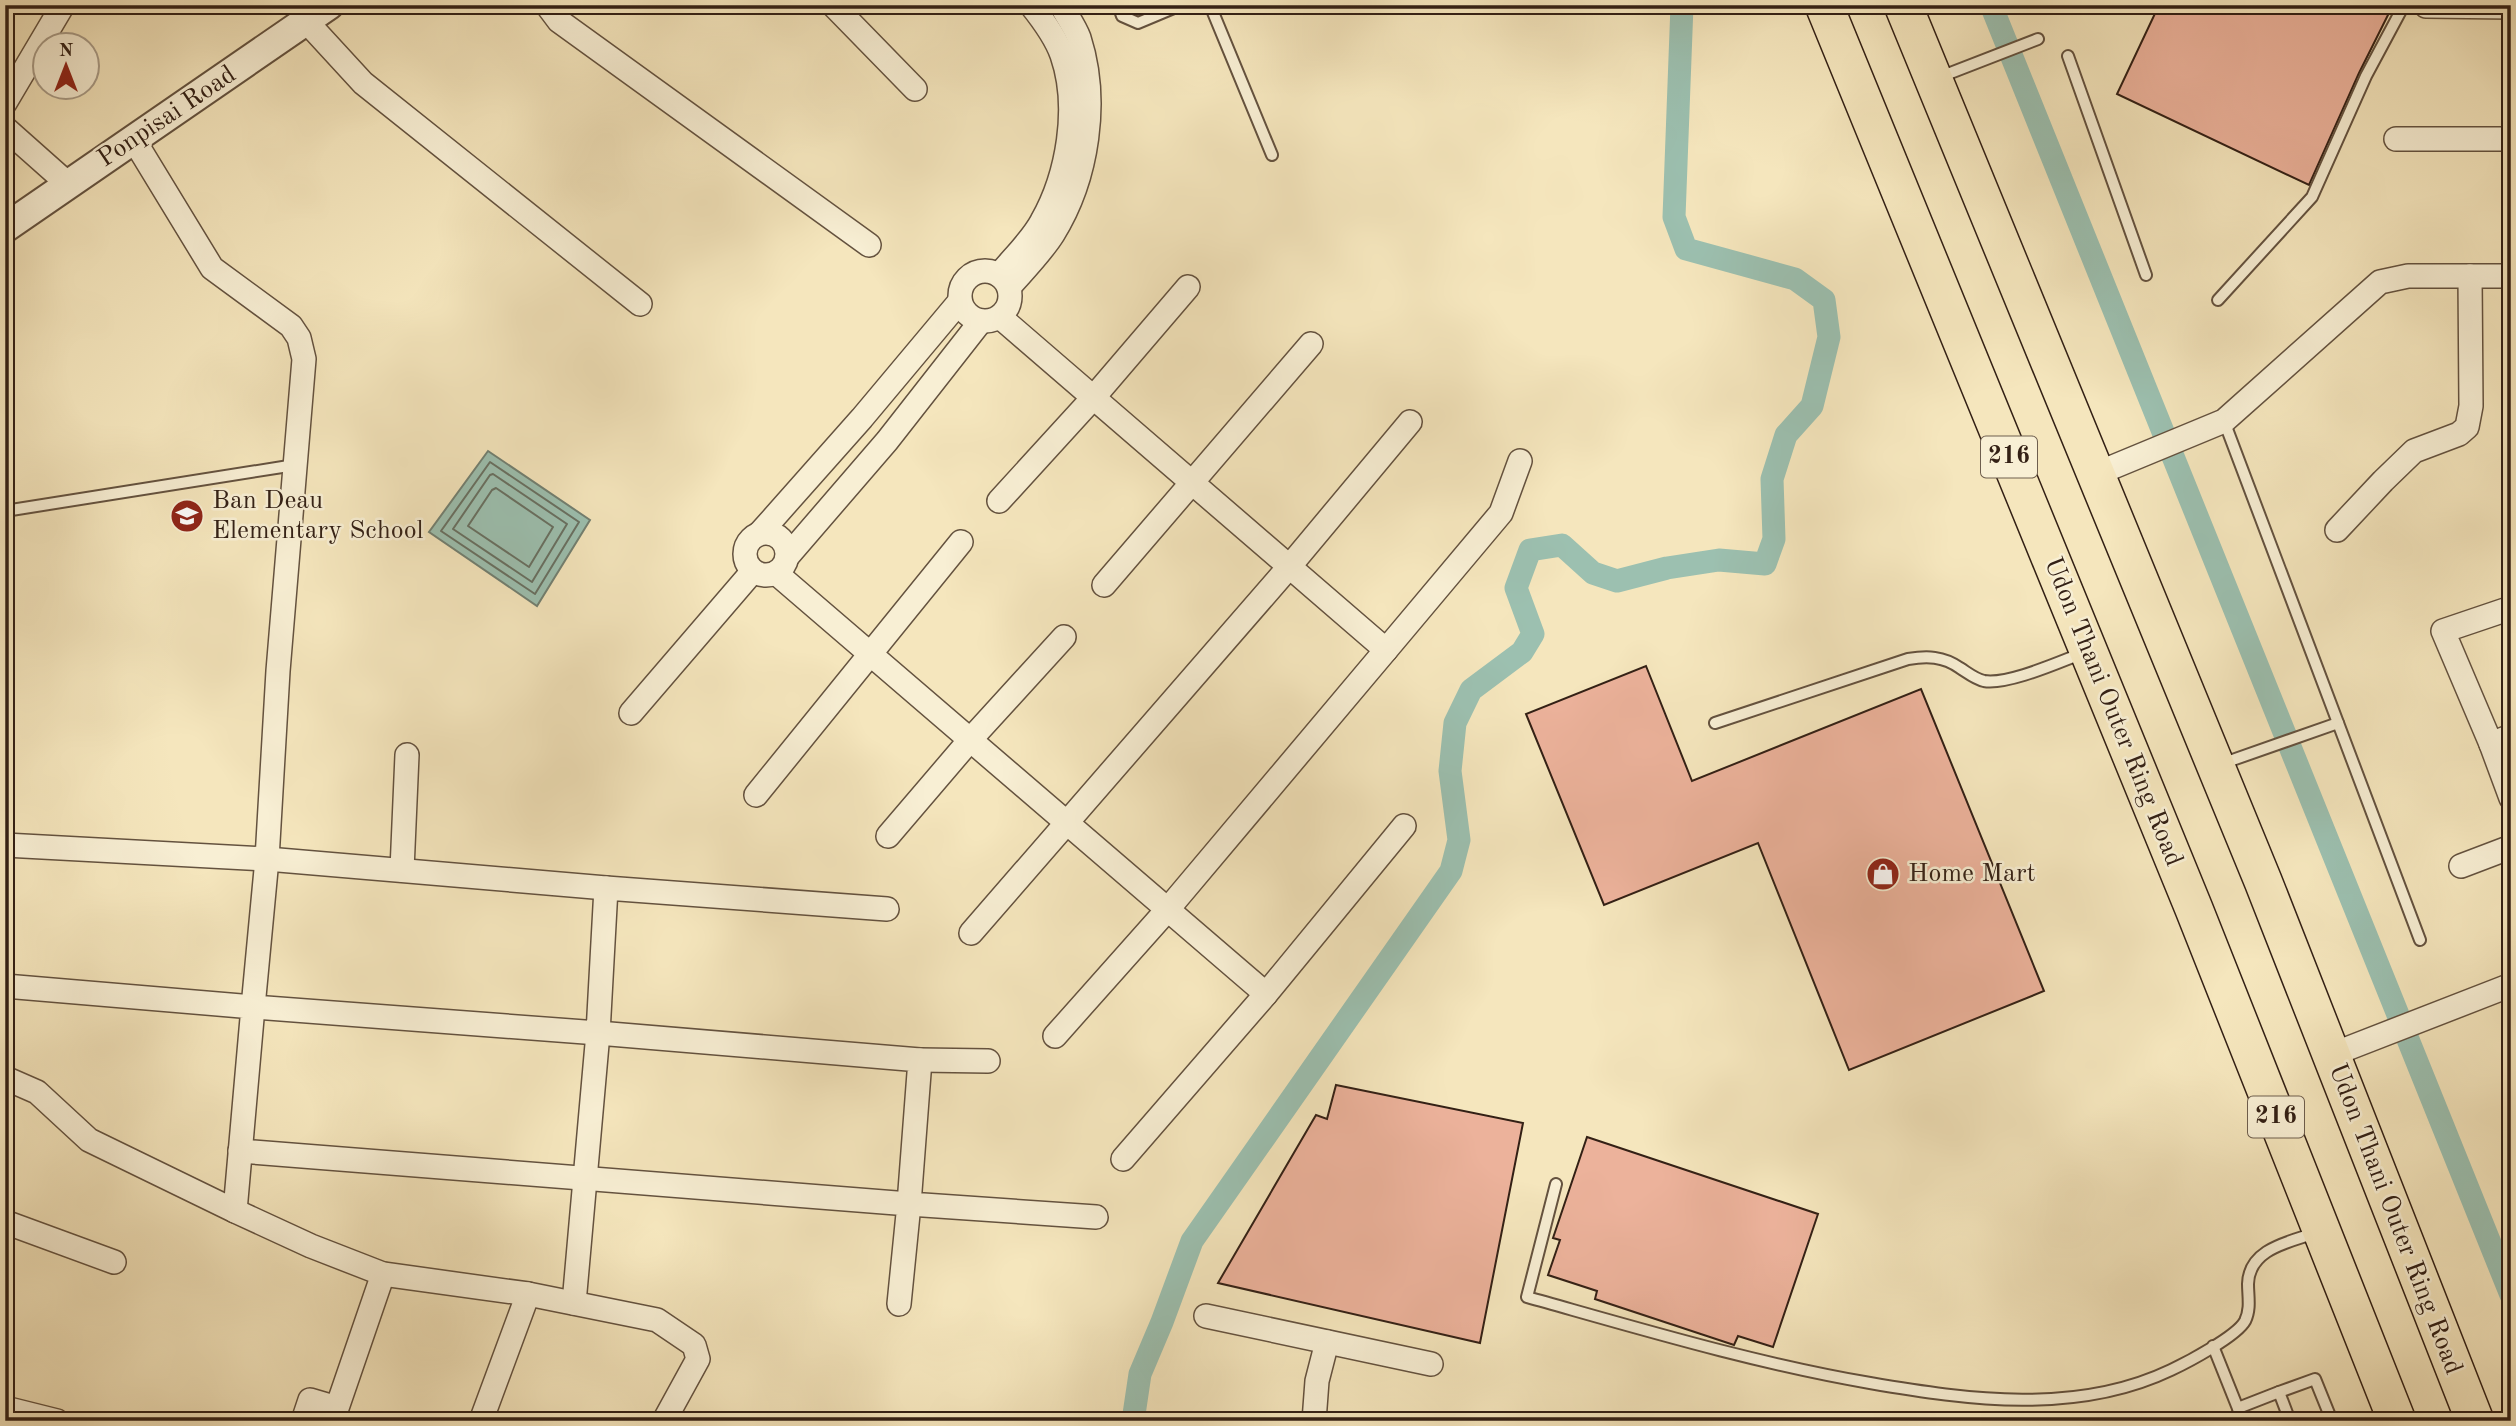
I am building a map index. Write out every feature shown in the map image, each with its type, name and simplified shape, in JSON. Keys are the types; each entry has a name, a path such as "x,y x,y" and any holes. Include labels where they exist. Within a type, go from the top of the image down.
{"highway":[{"name":"Udon Thani Outer Ring Road","path":"1824,5 2194,909 2397,1421"},
{"name":"Udon Thani Outer Ring Road","path":"1903,5 2096,474 2230,761 2330,1055 2475,1421"}],"street":[{"path":"5,103 63,5"},
{"path":"547,5 559,21 869,245"},
{"path":"833,5 915,89"},
{"path":"1004,281 1041,223 1065,167 1069,81 1061,53 1031,5"},
{"path":"1004,281 1052,236 1066,212 1084,150 1090,107 1086,67 1078,36 1061,5"},
{"path":"2426,6 2511,7"},
{"path":"317,13 363,83 640,304"},
{"name":"Ponpisai Road","path":"5,228 317,13"},
{"path":"5,128 68,184"},
{"path":"2396,139 2511,139"},
{"path":"134,140 212,268 291,326 299,338 304,359 278,671 267,859 236,1211"},
{"path":"960,301 862,418 760,533 752,537 744,550 747,566 753,571 765,576 782,565 990,319 1006,311 1010,300 1004,281 981,271 969,276 961,288 960,301 967,314 990,319 1093,398 1386,649"},
{"path":"2096,474 2224,421 2380,282 2408,276 2511,276"},
{"path":"2337,530 2414,451 2459,434 2467,427 2471,406 2470,276"},
{"path":"999,501 1093,398 1188,287"},
{"path":"1104,585 1311,344"},
{"path":"862,418 887,441"},
{"path":"971,933 1289,567 1410,422"},
{"path":"1055,1036 1168,909 1502,513 1520,461"},
{"path":"760,533 777,535 782,540 787,551 782,565"},
{"path":"756,795 961,542"},
{"path":"782,565 871,655 1266,994"},
{"path":"631,713 753,571"},
{"path":"2511,608 2442,631 2501,740 2511,798"},
{"path":"888,836 970,740 1064,637"},
{"path":"402,870 407,755"},
{"path":"1123,1159 1266,994 1404,826"},
{"path":"5,845 267,859 887,909"},
{"path":"2460,866 2511,847"},
{"path":"574,1303 598,1033 606,888"},
{"path":"2330,1055 2511,985"},
{"path":"5,986 920,1060 988,1062"},
{"path":"899,1304 920,1060"},
{"path":"5,1078 37,1093 89,1140 311,1246 383,1274 528,1294 657,1320 694,1345 698,1359 664,1421"},
{"path":"240,1151 1096,1217"},
{"path":"5,1222 114,1262"},
{"path":"303,1421 310,1400 337,1408 383,1274"},
{"path":"481,1421 528,1294"},
{"path":"1206,1316 1431,1364"},
{"path":"1314,1421 1317,1381 1327,1342"},
{"path":"5,1408 57,1421"}],"lane":[{"path":"1118,5 1122,16 1138,23 1181,5"},
{"path":"1210,5 1272,155"},
{"path":"2218,300 2312,197 2366,76 2404,5"},
{"path":"1934,79 2038,39"},
{"path":"2068,57 2146,275"},
{"path":"2224,421 2334,725 2420,940"},
{"path":"5,511 295,465"},
{"path":"1715,723 1916,658 1939,658 1954,664 1976,679 1987,682 2034,671 2088,651"},
{"path":"2230,761 2334,725"},
{"path":"1556,1184 1527,1297 1740,1356 1829,1376 1929,1393 2011,1401 2082,1397 2128,1386 2171,1370 2235,1333 2245,1320 2249,1306 2248,1280 2254,1262 2267,1250 2321,1231"},
{"path":"2213,1346 2243,1421"},
{"path":"2238,1408 2315,1379 2332,1421"},
{"path":"2279,1392 2290,1421"}],"water":[{"path":"488,451 590,520 537,606 429,532"}],"building":[{"path":"2159,5 2393,5 2309,185 2117,94"},
{"name":"Home Mart","path":"1646,666 1692,781 1921,689 2044,991 1849,1070 1758,843 1604,905 1526,714"},
{"path":"1336,1085 1523,1123 1480,1343 1218,1283 1316,1115 1327,1119"},
{"path":"1587,1137 1818,1214 1773,1347 1738,1336 1734,1345 1595,1299 1597,1291 1548,1275 1560,1240 1553,1238"}],"waterway":[{"path":"1133,1421 1140,1374 1192,1241 1451,871 1459,840 1450,771 1455,723 1471,690 1522,652 1533,634 1516,588 1530,550 1562,545 1593,573 1617,581 1667,568 1719,560 1765,564 1774,539 1772,479 1786,435 1812,406 1829,337 1824,300 1795,279 1686,249 1674,217 1682,5"},
{"path":"1991,5 2511,1295"}],"place":[{"name":"Ban Deau Elementary School","path":"187,516"},
{"name":"Home Mart","path":"1883,874"}]}
